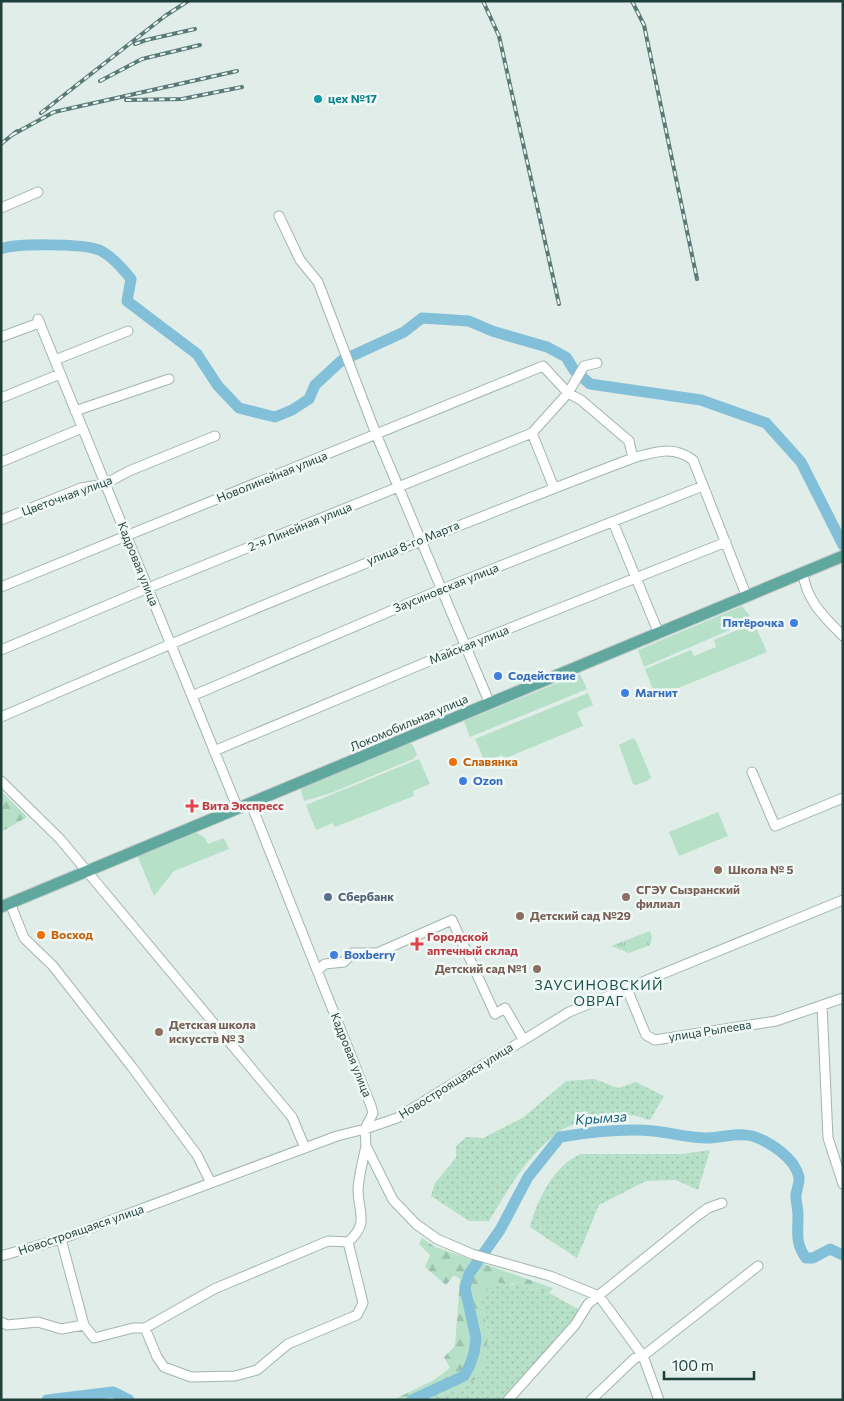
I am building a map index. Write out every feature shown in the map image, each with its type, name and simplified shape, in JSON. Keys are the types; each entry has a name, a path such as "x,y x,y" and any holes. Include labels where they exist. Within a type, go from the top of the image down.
{"main road":[{"name":"Локомобильная улица","path":"6,905 843,556"}],"street":[{"path":"1,208 38,192"},
{"path":"279,216 300,260 318,282 376,434 490,704"},
{"name":"Кадровая улица","path":"1,337 38,321 238,809"},
{"path":"54,360 128,331"},
{"name":"2-я Линейная улица","path":"1,650 148,588 532,434 568,393 584,366 597,363"},
{"name":"Новолинейная улица","path":"1,587 542,366 568,393"},
{"path":"1,398 60,374"},
{"path":"75,411 169,379"},
{"path":"568,393 581,400 630,441 633,458"},
{"path":"1,462 82,428"},
{"path":"532,434 554,488"},
{"name":"Цветочная улица","path":"1,520 81,488 105,484 129,471 215,436"},
{"name":"улица 8-го Марта","path":"1,717 169,643 421,539 633,458 657,451 682,452 693,460 748,597"},
{"name":"Заусиновская улица","path":"192,696 442,590 703,486"},
{"path":"613,522 659,634"},
{"name":"Майская улица","path":"214,750 465,646 726,542"},
{"path":"803,573 808,593 821,613 843,636"},
{"path":"752,772 775,826 843,798"},
{"path":"1,781 60,840 88,872 292,1118 305,1148"},
{"name":"Кадровая улица","path":"251,804 371,1106 373,1113 365,1130 366,1146 393,1200 416,1224 437,1239 472,1254 550,1276 599,1296"},
{"name":"Новостроящаяся улица","path":"1,1256 61,1239 337,1136 365,1130 397,1118 523,1039 570,1012 843,900"},
{"path":"6,905 24,938 54,966 132,1067 196,1155 211,1183"},
{"path":"318,970 325,964 344,962 352,952 377,953 452,920 495,1014 505,1008 523,1039"},
{"name":"улица Рылеева","path":"627,990 646,1035 655,1040 776,1021 843,998"},
{"path":"822,1005 828,1138 843,1184"},
{"path":"61,1239 84,1325 94,1338 133,1328 146,1328 214,1289 328,1240 348,1242 359,1232 362,1215 358,1189 366,1146"},
{"path":"508,1400 575,1325 588,1304 697,1216 708,1208 722,1203"},
{"path":"146,1328 157,1357 164,1367 191,1377 235,1376 257,1370 288,1344 357,1315 363,1303 348,1242"},
{"path":"591,1400 635,1358 643,1356 758,1266"},
{"path":"599,1296 643,1356 658,1400"},
{"path":"1,1322 7,1325 38,1322 61,1329 84,1325"}],"green space":[{"path":"742,606 753,620 644,667 638,650"},
{"path":"754,623 767,652 656,697 645,669 691,650 694,656 716,647 714,640"},
{"path":"580,674 587,689 470,737 464,721"},
{"path":"588,693 593,705 577,712 583,726 504,759 502,755 485,762 475,739"},
{"path":"633,738 651,777 649,780 636,785 633,784 619,745"},
{"path":"409,743 413,745 417,755 413,759 331,793 304,801 301,790 303,787"},
{"path":"419,759 430,784 413,791 414,796 335,827 333,823 316,830 306,805"},
{"path":"1,791 27,817 1,832"},
{"path":"718,812 728,836 679,856 669,832"},
{"path":"194,831 205,838 208,844 224,838 229,849 174,871 154,896 137,855"},
{"path":"650,931 652,937 650,945 629,953 611,946"},
{"path":"594,1079 618,1088 636,1082 664,1096 650,1120 631,1115 621,1115 582,1122 560,1131 538,1150 529,1161 489,1221 469,1221 431,1196 435,1183 456,1158 456,1146 466,1137 483,1138 524,1117 566,1081"},
{"path":"710,1150 698,1190 676,1180 646,1181 599,1205 577,1258 530,1227 537,1206 548,1184 563,1166 581,1154 683,1154"},
{"path":"422,1238 435,1247 553,1288 549,1293 530,1289 517,1282 480,1297 489,1335 481,1375 467,1385 429,1400 393,1400 434,1380 450,1368 444,1357 455,1346 460,1279 454,1275 446,1285 425,1267 430,1255 419,1244"},
{"path":"496,1282 512,1285 517,1282 530,1289 549,1293 580,1310 571,1323 503,1400 429,1400 467,1385 481,1375 489,1335 480,1297"}],"waterway":[{"path":"1,249 33,245 63,245 88,247 101,251 120,266 131,279 127,301 197,354 218,386 239,408 275,417 292,410 309,399 315,385 341,361 404,332 422,318 469,321 492,331 547,347 566,357 574,370 590,384 701,400 766,423 801,462 843,545"},
{"name":"Крымза","path":"412,1400 464,1376 474,1353 476,1338 465,1288 469,1274 500,1230 528,1177 560,1137 630,1130 654,1131 700,1138 741,1135 759,1138 780,1151 797,1170 799,1177 796,1196 798,1238 802,1253 806,1258 813,1258 830,1249 843,1255"},
{"name":"Крымза","path":"47,1400 113,1392 129,1400"}],"railway":[{"path":"41,113 165,16 188,1"},
{"path":"483,1 499,36 559,304"},
{"path":"632,1 644,25 697,279"},
{"path":"135,44 195,29"},
{"path":"100,81 142,59 200,45"},
{"path":"12,135 54,112 237,71"},
{"path":"126,100 182,99 242,87"},
{"path":"1,144 17,131"}],"place":[{"name":"цех №17","path":"318,99"},
{"name":"Пятёрочка","path":"794,623"},
{"name":"Содействие","path":"498,676"},
{"name":"Магнит","path":"625,693"},
{"name":"Славянка","path":"453,762"},
{"name":"Ozon","path":"463,781"},
{"name":"Вита Экспресс","path":"192,806"},
{"name":"Школа № 5","path":"718,870"},
{"name":"Сбербанк","path":"328,897"},
{"name":"СГЭУ Сызранский филиал","path":"626,897"},
{"name":"Детский сад №29","path":"520,916"},
{"name":"Восход","path":"41,935"},
{"name":"Городской аптечный склад","path":"417,944"},
{"name":"Boxberry","path":"334,955"},
{"name":"Детский сад №1","path":"537,969"},
{"name":"Детская школа искусств № 3","path":"159,1032"}],"district":[{"name":"ЗАУСИНОВСКИЙ ОВРАГ","path":"599,994"}]}
